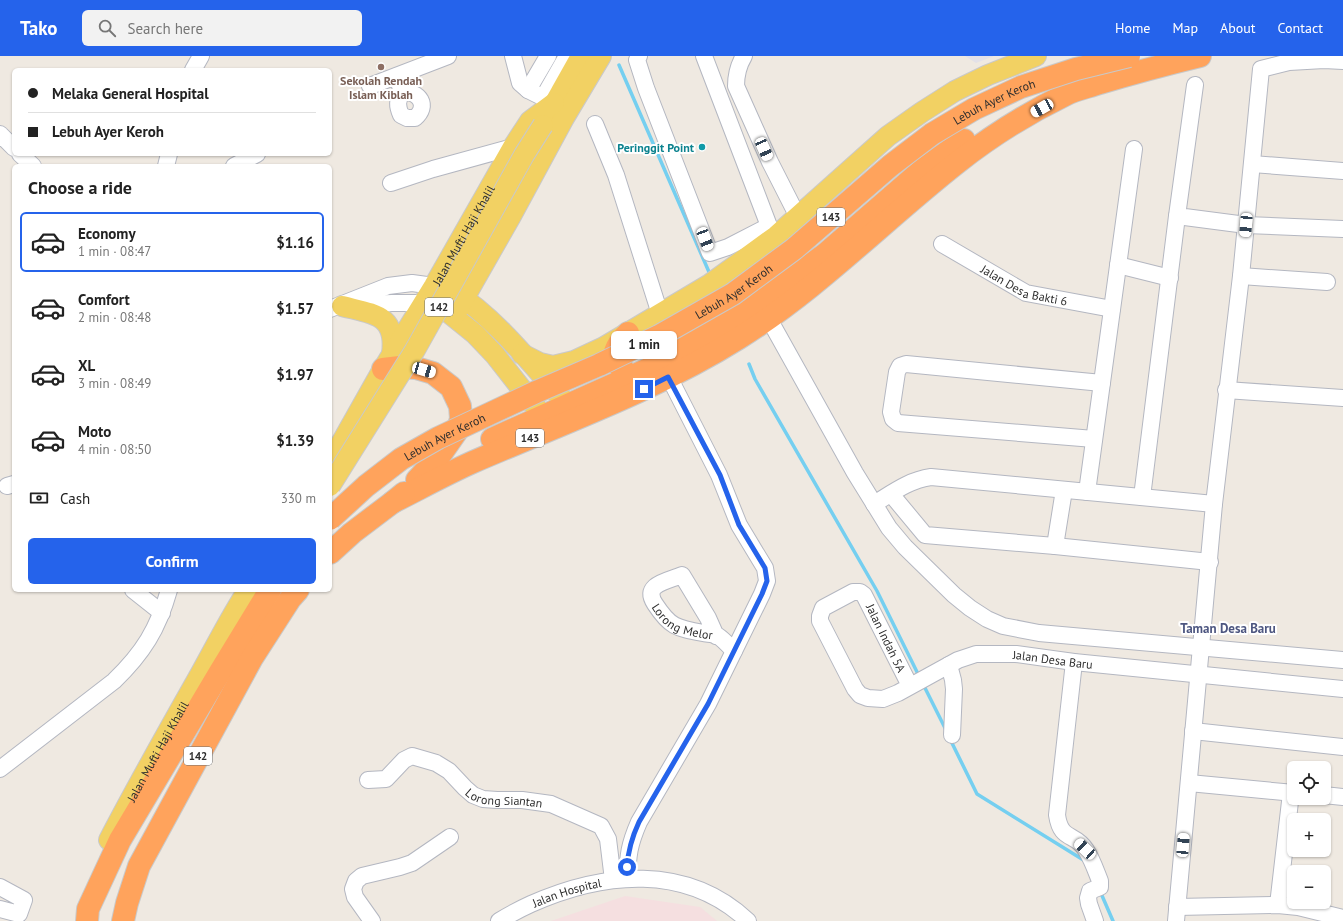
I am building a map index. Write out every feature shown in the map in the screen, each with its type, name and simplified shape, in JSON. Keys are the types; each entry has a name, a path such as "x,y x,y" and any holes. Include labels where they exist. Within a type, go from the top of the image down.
{"highway":[{"name":"Lebuh Ayer Keroh","path":"332,517 366,486 401,459 438,438 659,336 733,294 794,249 890,166 932,134 968,113 1020,87 1076,69 1129,56"},
{"name":"Lebuh Ayer Keroh","path":"393,502 470,463 619,401 705,359 769,319 804,293 958,162 1017,122 1067,94 1116,78 1200,56"},
{"path":"417,480 473,448 567,404 597,393 648,369 733,318 777,289 824,255 922,170 966,139 1009,116 1067,94"},
{"path":"628,333 619,341 615,348 615,357 618,365 625,370 638,372 648,369"},
{"path":"387,361 400,367 416,368 433,373 451,387 460,406 460,419 457,431 441,454 417,480 393,502"},
{"name":"143","path":"332,551 352,533 393,502"},
{"name":"142","path":"88,915 120,840 262,592"},
{"name":"142","path":"123,921 139,866 252,658 294,595"}],"main road":[{"name":"Jalan Mufti Haji Khalil","path":"332,459 387,361 434,286 513,147 530,121 549,101 581,56"},
{"name":"142","path":"454,316 511,216 558,129 601,56"},
{"path":"522,354 540,363 553,366 574,361 604,347 628,333 710,284 773,231 798,217 883,141 922,112 955,91 1030,57"},
{"name":"142","path":"332,483 415,350 542,125 549,101"},
{"path":"434,286 453,291 464,298 494,325 567,404"},
{"path":"423,303 443,308 475,334 495,355 542,416"},
{"path":"336,308 369,313 381,318 388,325 392,338 387,361"},
{"name":"Jalan Mufti Haji Khalil","path":"88,915 100,858 129,801 201,674 235,610 262,592"}],"street":[{"path":"194,68 201,56"},
{"path":"370,86 448,56"},
{"path":"514,56 520,83 528,90 549,101 567,56"},
{"path":"528,90 548,56"},
{"path":"639,56 637,60 646,88 710,253 773,231 704,56"},
{"path":"744,56 740,62 736,74 736,86 770,162 798,217"},
{"path":"1343,61 1324,60 1289,62 1261,69 1241,276 1226,390 1214,504 1210,562 1198,674 1177,914 1278,905 1298,907 1343,918"},
{"path":"397,76 402,92"},
{"path":"1142,497 1195,85"},
{"path":"594,124 616,175 660,314"},
{"path":"0,134 12,146"},
{"path":"391,183 433,169 513,147"},
{"path":"1087,492 1134,149"},
{"path":"22,156 31,164"},
{"path":"238,164 253,156"},
{"path":"1252,164 1343,171"},
{"path":"1177,216 1246,225 1343,229"},
{"name":"Jalan Desa Bakti 6","path":"942,244 1026,292 1112,309"},
{"path":"1118,265 1170,278"},
{"path":"1241,276 1327,282"},
{"path":"336,308 388,286 412,283 434,286"},
{"path":"336,308 392,303 423,303"},
{"path":"769,319 889,528 905,547 954,595 987,619 1003,626 1019,630 1066,636 1201,646 1343,660"},
{"path":"1094,439 898,423 893,419 891,412 897,372 900,366 906,364 1102,383"},
{"path":"620,880 631,840 639,822 708,704 767,581 765,568 739,525 720,475 668,377"},
{"path":"1226,390 1343,398"},
{"path":"874,504 908,483 920,479 931,478 1214,504"},
{"path":"1055,546 1064,490"},
{"path":"891,494 925,535 1055,546 1210,562"},
{"path":"136,592 162,613"},
{"path":"0,769 114,681 129,667 153,633 162,613 168,592"},
{"name":"Jalan Indah 5A","path":"853,592 860,592 864,595 917,682 883,699 868,698 860,694 855,689 820,622 820,612 823,608 853,592"},
{"path":"1016,654 1019,630"},
{"path":"716,636 734,650"},
{"name":"Jalan Desa Baru","path":"917,682 949,665 976,654 1016,654 1074,662 1343,689"},
{"path":"1074,662 1057,815 1059,826 1064,834 1078,841 1085,849 1100,881 1088,898 1095,921"},
{"path":"949,665 954,689 952,735"},
{"path":"1193,731 1343,747"},
{"name":"Lorong Siantan","path":"368,780 386,779 404,760 412,756 436,763 449,771 465,788 473,795 478,797 497,800 522,800 551,804 601,826 608,839 620,880"},
{"path":"1188,783 1287,792"},
{"path":"1331,796 1343,797"},
{"path":"1278,905 1291,805"},
{"path":"372,921 356,897 353,889 356,881 362,876 412,863 450,837"},
{"name":"Jalan Hospital","path":"499,921 531,904 560,893 596,883 648,879 671,881 710,894 727,904 748,921"},
{"path":"0,887 24,900 19,914 0,909"}],"shaded area":[{"path":"965,56 994,56 976,63"},
{"path":"625,896 700,907 717,921 551,921"}],"waterway":[{"path":"619,65 709,272"},
{"path":"749,364 755,379 877,591 919,676"},
{"path":"923,684 946,730"},
{"path":"950,739 977,794 1085,861"},
{"path":"1100,891 1113,921"}],"place":[{"name":"Sekolah Rendah Islam Kiblah","path":"381,67"},
{"name":"Peringgit Point","path":"702,147"}],"district":[{"name":"Taman Desa Baru","path":"1228,628"}],"route":[{"path":"627,867 631,840 639,822 708,704 767,581 765,568 739,525 720,475 668,377 644,389"}]}
